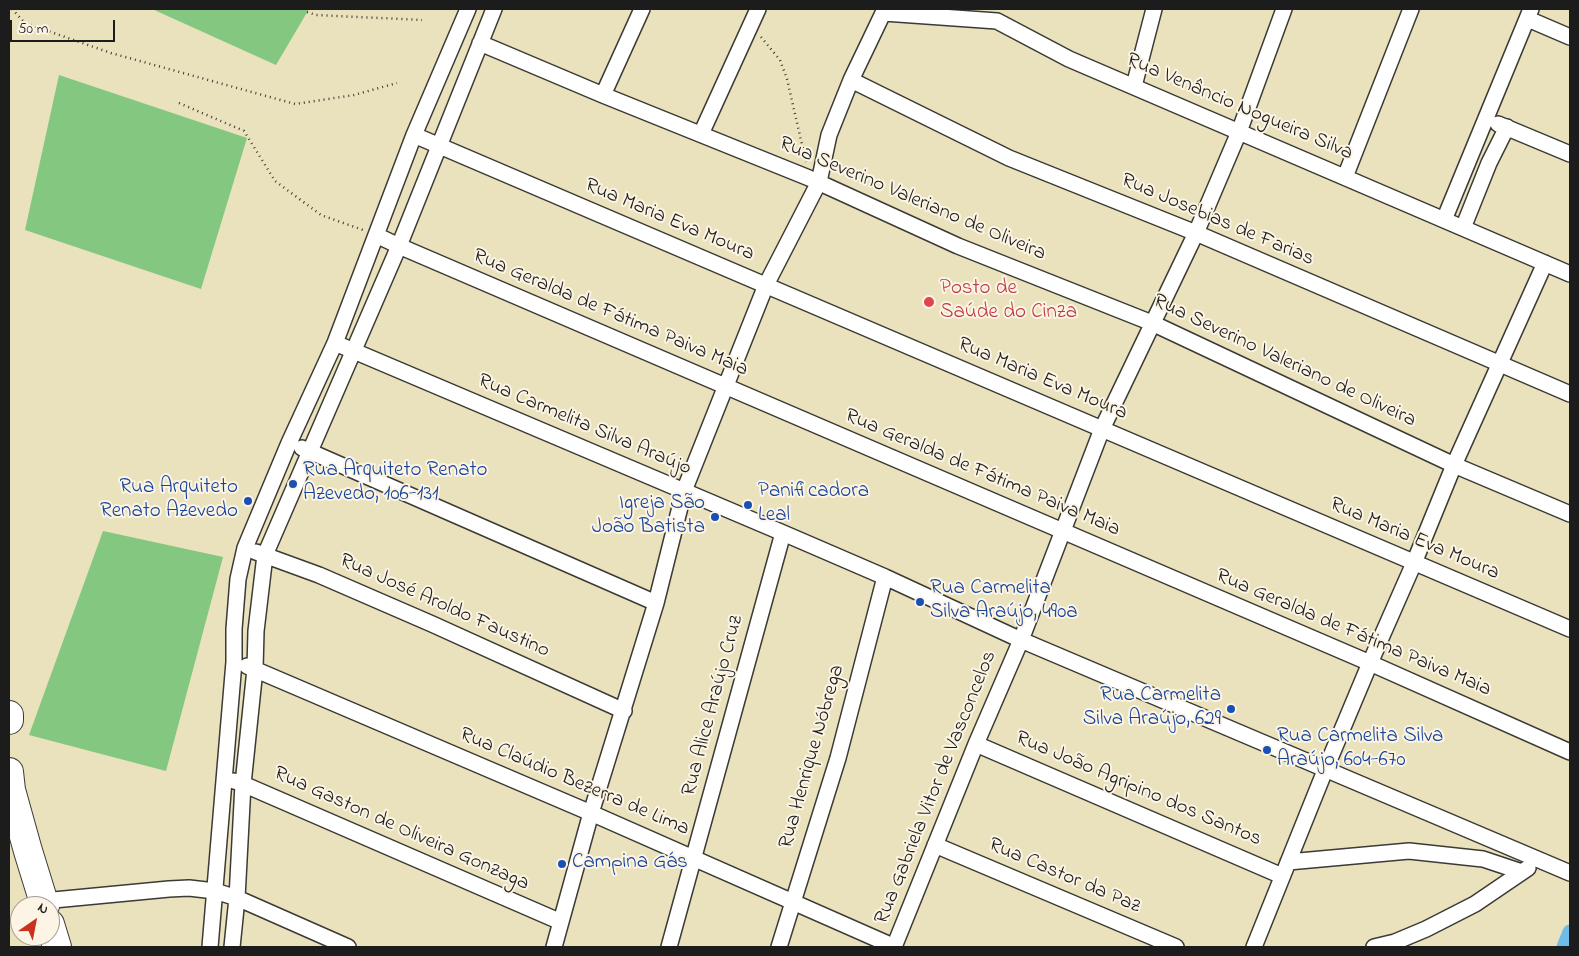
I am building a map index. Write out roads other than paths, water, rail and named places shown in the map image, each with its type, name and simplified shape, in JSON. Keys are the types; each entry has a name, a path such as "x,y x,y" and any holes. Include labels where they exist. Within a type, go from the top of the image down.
{"highway":[{"path":"9,715 9,720"},
{"path":"9,772 11,790 41,896"}],"street":[{"path":"210,947 234,662 234,629 238,580 245,548 289,443 335,343 414,135 468,9"},
{"path":"232,947 237,898 243,784 255,669 256,631 265,555 399,246 494,9"},
{"path":"603,95 642,9"},
{"path":"701,134 758,9"},
{"path":"986,9 997,21"},
{"path":"1134,86 1154,9"},
{"name":"Rua Gabriela Vitor de Vasconcelos","path":"894,947 976,744 1021,640 1102,429 1196,233 1239,132 1284,9"},
{"path":"1346,177 1411,9"},
{"path":"554,947 591,813 656,603 684,491 766,285 814,180 829,135 851,80 884,11"},
{"name":"Rua Venâncio Nogueira Silva","path":"884,11 997,21 1069,59 1570,274"},
{"path":"1444,220 1530,14 1570,37"},
{"name":"Rua Severino Valeriano de Oliveira","path":"480,43 814,180 958,246 1152,323 1454,465 1570,514"},
{"name":"Rua Josebias de Farias","path":"851,80 1009,158 1196,233 1570,394"},
{"path":"1485,119 1570,154"},
{"path":"1463,228 1489,163 1506,128"},
{"name":"Rua Maria Eva Moura","path":"414,135 1570,629"},
{"name":"Rua Geralda de Fátima Paiva Maia","path":"376,235 1370,663 1570,752"},
{"path":"1254,947 1326,768 1454,465 1545,263"},
{"name":"Rua Carmelita Silva Araújo","path":"335,343 885,577 1021,640 1539,859 1569,868"},
{"path":"289,443 656,603"},
{"name":"Rua Alice Araújo Cruz","path":"669,947 783,533"},
{"name":"Rua José Aroldo Faustino","path":"245,548 319,575 624,711"},
{"name":"Rua Henrique Nóbrega","path":"779,947 838,758 885,577"},
{"name":"Rua Claúdio Bezerra de Lima","path":"234,662 255,669 591,813 894,947"},
{"name":"Rua João Agripino dos Santos","path":"976,744 1285,869"},
{"name":"Rua Gaston de Oliveira Gonzaga","path":"224,778 243,784 561,922"},
{"name":"Rua Castor da Paz","path":"935,845 1176,947"},
{"path":"1285,869 1409,851 1483,859 1522,872"},
{"path":"1374,947 1395,942 1459,913 1539,859"},
{"path":"60,906 168,888 215,891 237,898 348,947"}],"waterway":[{"path":"1564,947 1570,932"}],"place":[{"name":"Posto de Saúde do Cinza","path":"929,302"},
{"name":"Rua Arquiteto Renato Azevedo, 106-131","path":"293,484"},
{"name":"Rua Arquiteto Renato Azevedo","path":"248,501"},
{"name":"Panificadora Leal","path":"748,505"},
{"name":"Igreja São João Batista","path":"715,517"},
{"name":"Rua Carmelita Silva Araújo, 490a","path":"920,602"},
{"name":"Rua Carmelita Silva Araújo, 629","path":"1231,709"},
{"name":"Rua Carmelita Silva Araújo, 604-670","path":"1267,750"},
{"name":"Campina Gás","path":"562,864"}]}
